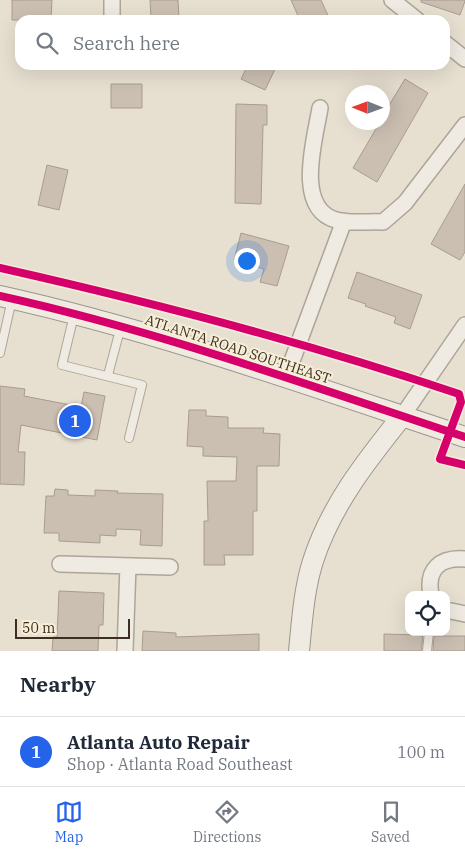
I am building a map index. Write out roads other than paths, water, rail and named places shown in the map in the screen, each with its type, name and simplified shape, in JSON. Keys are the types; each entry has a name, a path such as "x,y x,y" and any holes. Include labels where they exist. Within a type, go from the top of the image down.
{"main road":[{"name":"ATLANTA ROAD SOUTHEAST","path":"6,297 121,326 286,377 465,437"},
{"path":"300,651 302,621 313,561 328,523 349,486 403,416"}],"street":[{"path":"112,0 112,15"},
{"path":"392,0 411,15"},
{"path":"450,47 465,59"},
{"path":"320,108 310,169 312,198 321,211 335,220 383,222 405,203 465,125"},
{"path":"286,377 344,221"},
{"path":"403,416 465,324"},
{"path":"430,591 432,572 441,562 457,558 465,559"},
{"path":"60,564 170,567"},
{"path":"125,651 128,566"},
{"path":"450,611 465,614"}],"lane":[{"path":"0,353 6,297"},
{"path":"75,313 62,365 142,385 129,438"},
{"path":"108,375 121,326"},
{"path":"427,651 428,636"}],"place":[{"name":"Atlanta Auto Repair","path":"75,421"}]}
